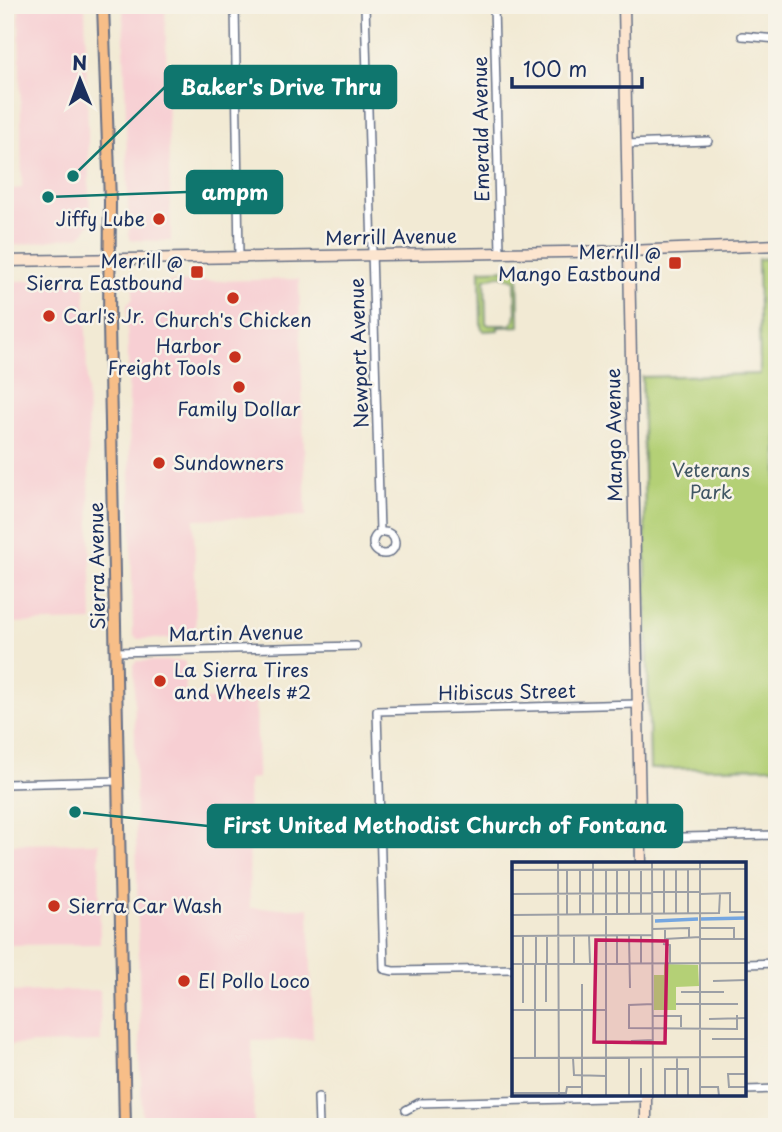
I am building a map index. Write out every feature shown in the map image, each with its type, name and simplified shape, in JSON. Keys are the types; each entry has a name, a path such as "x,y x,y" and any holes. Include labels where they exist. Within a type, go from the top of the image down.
{"main road":[{"name":"Sierra Avenue","path":"103,5 110,201 125,1127"}],"street":[{"path":"235,5 239,257"},
{"name":"Newport Avenue","path":"365,5 380,532"},
{"name":"Emerald Avenue","path":"494,5 500,253"},
{"name":"Mango Avenue","path":"624,5 641,862"},
{"path":"741,36 777,39"},
{"path":"626,144 708,141"},
{"name":"Merrill Avenue","path":"5,261 628,251 777,244"},
{"name":"Martin Avenue","path":"116,652 356,646"},
{"name":"Hibiscus Street","path":"512,969 384,969 377,711 637,704"},
{"path":"5,784 119,781"},
{"path":"640,838 777,835"},
{"path":"747,964 777,964"},
{"path":"747,1090 777,1089"},
{"path":"318,1097 319,1127"},
{"path":"406,1110 419,1103 614,1097"},
{"path":"646,1097 646,1127"}],"shaded area":[{"path":"19,5 85,5 90,224 81,236 5,247 5,190 22,188"},
{"path":"123,5 165,5 171,241 129,240"},
{"path":"80,279 85,284 92,621 5,623 5,324 15,323 5,321 5,280 13,280 14,290 14,281"},
{"path":"299,279 306,516 194,519 196,638 137,639 133,635 127,304 133,298 133,283"},
{"path":"136,661 185,661 186,700 256,699 258,778 248,779 250,908 309,908 313,1039 252,1041 254,1127 142,1127 136,830"},
{"path":"99,843 100,944 5,945 5,844"},
{"path":"100,990 101,1042 5,1045 5,992"}],"green space":[{"name":"Veterans Park","path":"777,258 777,767 650,769 642,377 760,374 758,259"},
{"path":"518,269 519,326 484,331 481,327 480,270","holes":["500,275 515,280 514,321 510,325 489,325 486,323 485,279"]}],"place":[{"name":"Baker's Drive Thru","path":"73,176"},
{"name":"ampm","path":"48,197"},
{"name":"Jiffy Lube","path":"159,219"},
{"name":"Merrill @ Mango Eastbound","path":"675,263"},
{"name":"Merrill @ Sierra Eastbound","path":"197,272"},
{"name":"Church's Chicken","path":"233,298"},
{"name":"Carl's Jr.","path":"49,316"},
{"name":"Harbor Freight Tools","path":"235,357"},
{"name":"Family Dollar","path":"239,387"},
{"name":"Sundowners","path":"159,463"},
{"name":"La Sierra Tires and Wheels #2","path":"160,681"},
{"name":"First United Methodist Church of Fontana","path":"75,812"},
{"name":"Sierra Car Wash","path":"54,906"},
{"name":"El Pollo Loco","path":"184,981"}]}
